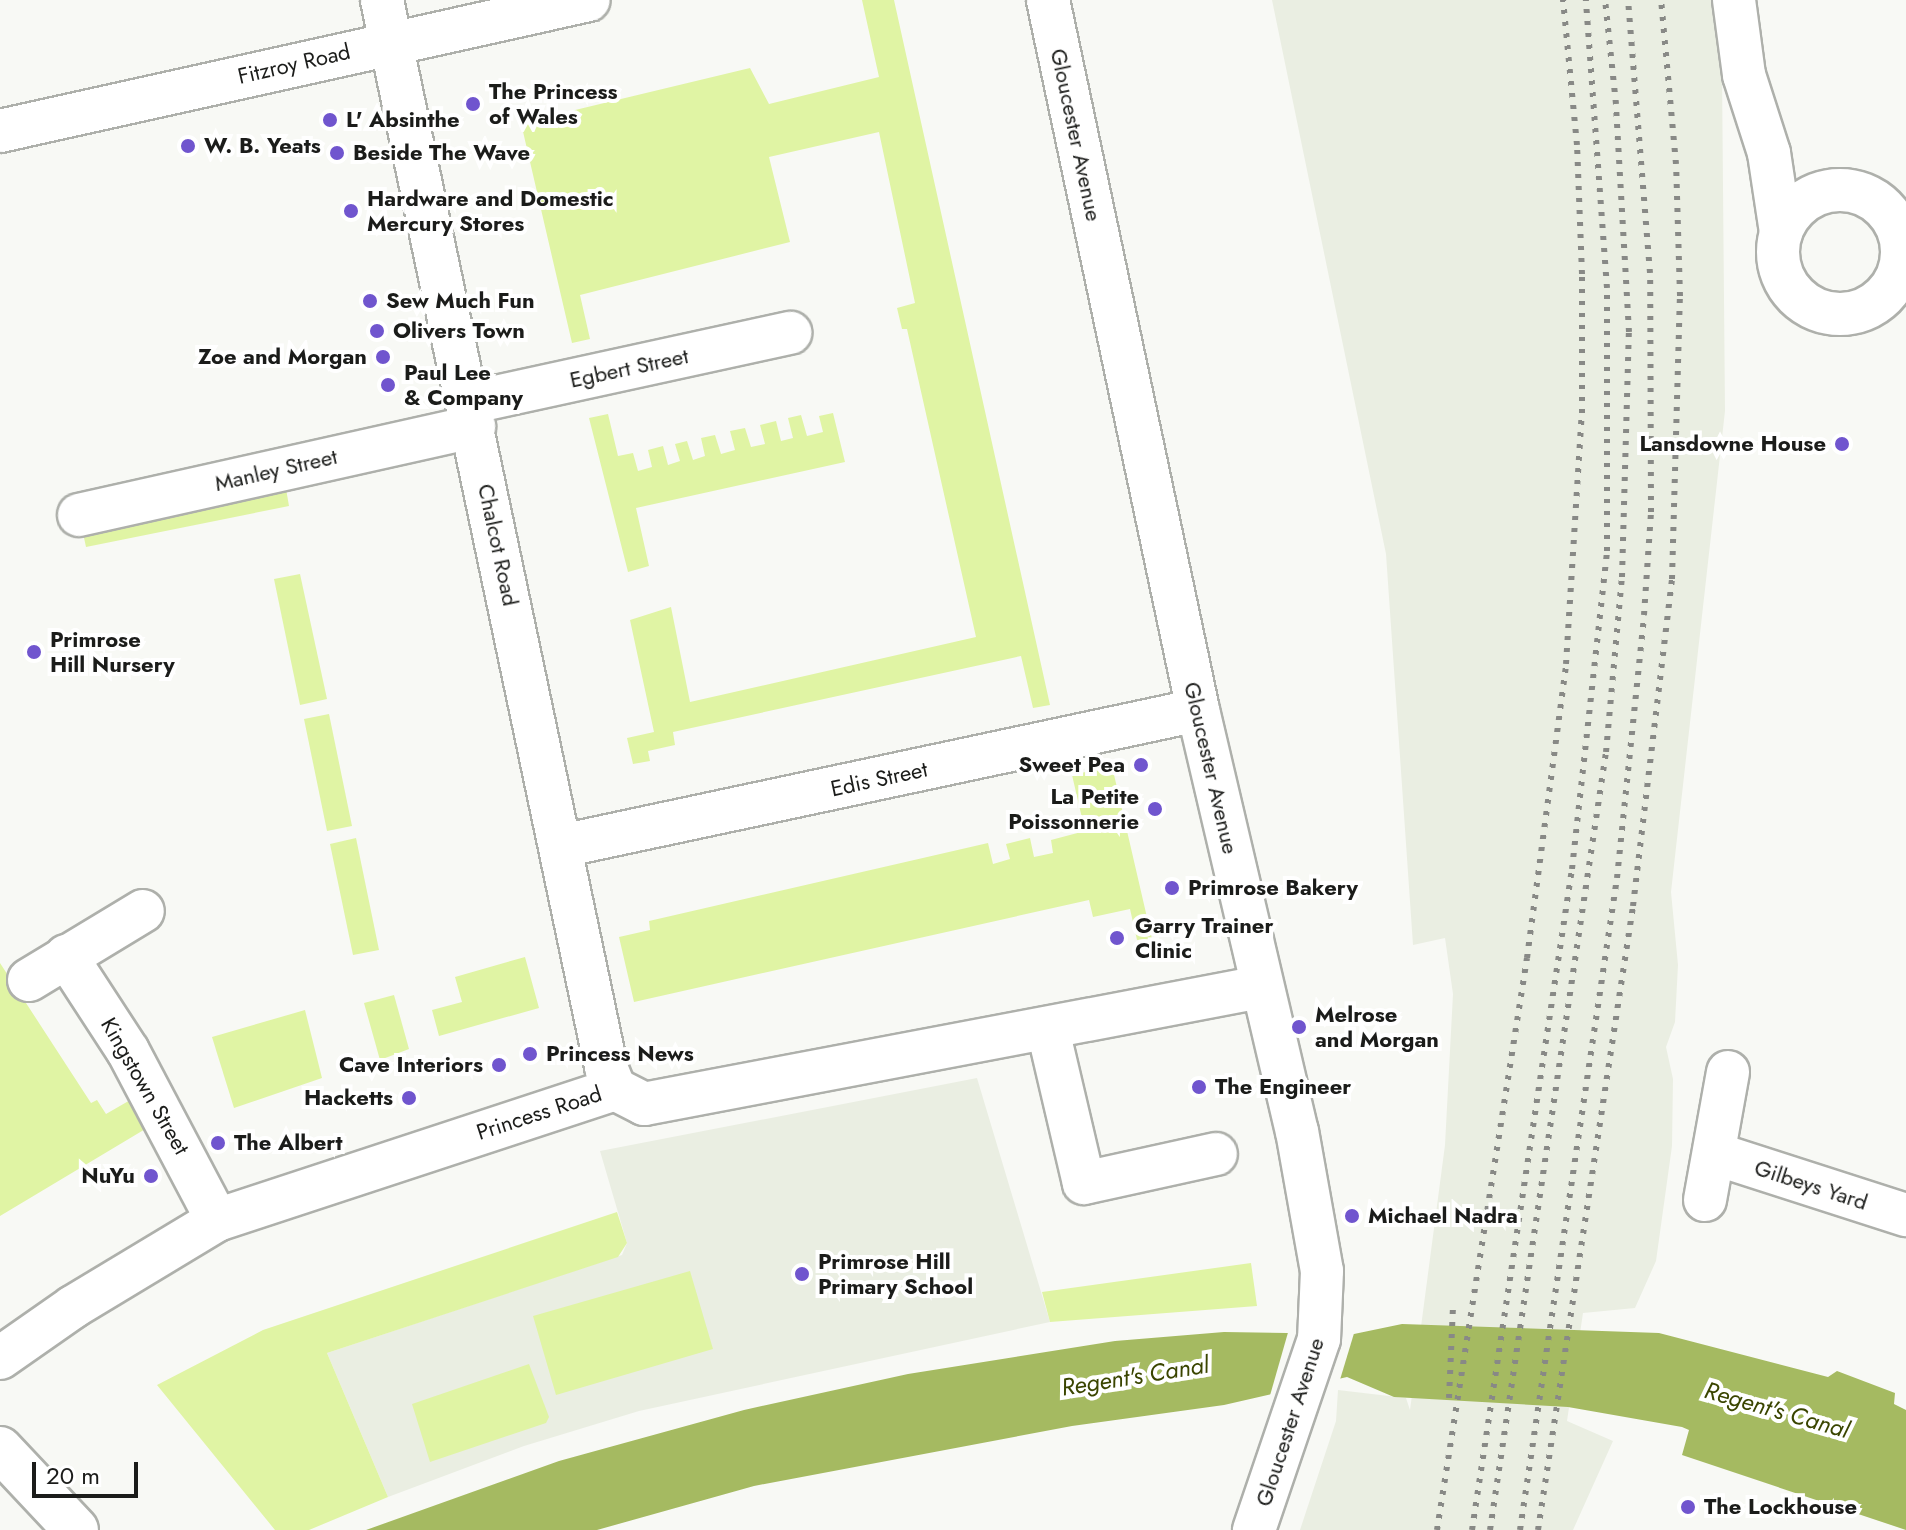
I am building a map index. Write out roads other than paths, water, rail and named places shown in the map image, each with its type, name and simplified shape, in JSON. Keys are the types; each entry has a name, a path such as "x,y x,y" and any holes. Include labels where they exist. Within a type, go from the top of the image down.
{"street":[{"name":"Chalcot Road","path":"382,0 606,1067 615,1089"},
{"name":"Fitzroy Road","path":"0,131 589,0"},
{"name":"Gloucester Avenue","path":"1048,0 1198,710 1297,1131 1324,1308 1313,1360 1254,1530"},
{"path":"1734,0 1744,75 1769,153 1781,232 1777,250 1787,285 1817,310 1860,312 1896,294 1904,253 1896,224 1883,207 1866,195 1829,191 1769,153"},
{"path":"1781,232 1805,201 1829,191"},
{"name":"Egbert Street","path":"471,415 790,333"},
{"name":"Manley Street","path":"79,515 471,415"},
{"name":"Edis Street","path":"561,846 1198,710"},
{"path":"29,980 143,911"},
{"name":"Kingstown Street","path":"66,956 128,1051 217,1220"},
{"name":"Princess Road","path":"0,1358 73,1307 217,1220 615,1089 644,1104 1048,1030 1261,987"},
{"path":"1048,1030 1084,1183 1216,1154"},
{"path":"1705,1200 1716,1154 1728,1072"},
{"name":"Gilbeys Yard","path":"1716,1154 1906,1215"},
{"path":"0,1449 76,1530"}],"water":[{"name":"Regent's Canal","path":"1402,1324 1659,1333 1828,1377 1837,1371 1895,1393 1894,1404 1906,1410 1906,1530 1682,1455 1689,1430 1682,1427 1568,1407 1394,1397 1347,1377 1224,1405 1072,1426 754,1486 597,1530 366,1530 559,1461 744,1410 908,1374 1115,1341 1224,1332 1354,1334"}],"railway":[{"path":"1437,1530 1527,958 1566,664 1582,413 1582,274 1577,145 1563,0"},
{"path":"1472,1530 1572,869 1607,551 1607,288 1586,0"},
{"path":"1490,1530 1606,752 1622,577 1629,332 1616,104 1605,0"},
{"path":"1520,1530 1617,878 1644,615 1651,512 1650,273 1628,0"},
{"path":"1538,1530 1633,906 1672,579 1680,296 1676,164 1661,0"},
{"path":"1449,1398 1453,1306"}],"place":[{"name":"The Princess of Wales","path":"473,104"},
{"name":"L' Absinthe","path":"330,120"},
{"name":"W. B. Yeats","path":"188,146"},
{"name":"Beside The Wave","path":"337,153"},
{"name":"Hardware and Domestic Mercury Stores","path":"351,211"},
{"name":"Sew Much Fun","path":"370,301"},
{"name":"Olivers Town","path":"377,331"},
{"name":"Zoe and Morgan","path":"383,357"},
{"name":"Paul Lee & Company","path":"388,385"},
{"name":"Lansdowne House","path":"1842,444"},
{"name":"Primrose Hill Nursery","path":"34,652"},
{"name":"Sweet Pea","path":"1141,765"},
{"name":"La Petite Poissonnerie","path":"1155,809"},
{"name":"Primrose Bakery","path":"1172,888"},
{"name":"Garry Trainer Clinic","path":"1117,938"},
{"name":"Melrose and Morgan","path":"1299,1027"},
{"name":"Princess News","path":"530,1054"},
{"name":"Cave Interiors","path":"499,1065"},
{"name":"The Engineer","path":"1199,1087"},
{"name":"Hacketts","path":"409,1098"},
{"name":"The Albert","path":"218,1143"},
{"name":"NuYu","path":"151,1176"},
{"name":"Michael Nadra","path":"1352,1216"},
{"name":"Primrose Hill Primary School","path":"802,1274"},
{"name":"The Lockhouse","path":"1688,1507"}]}
